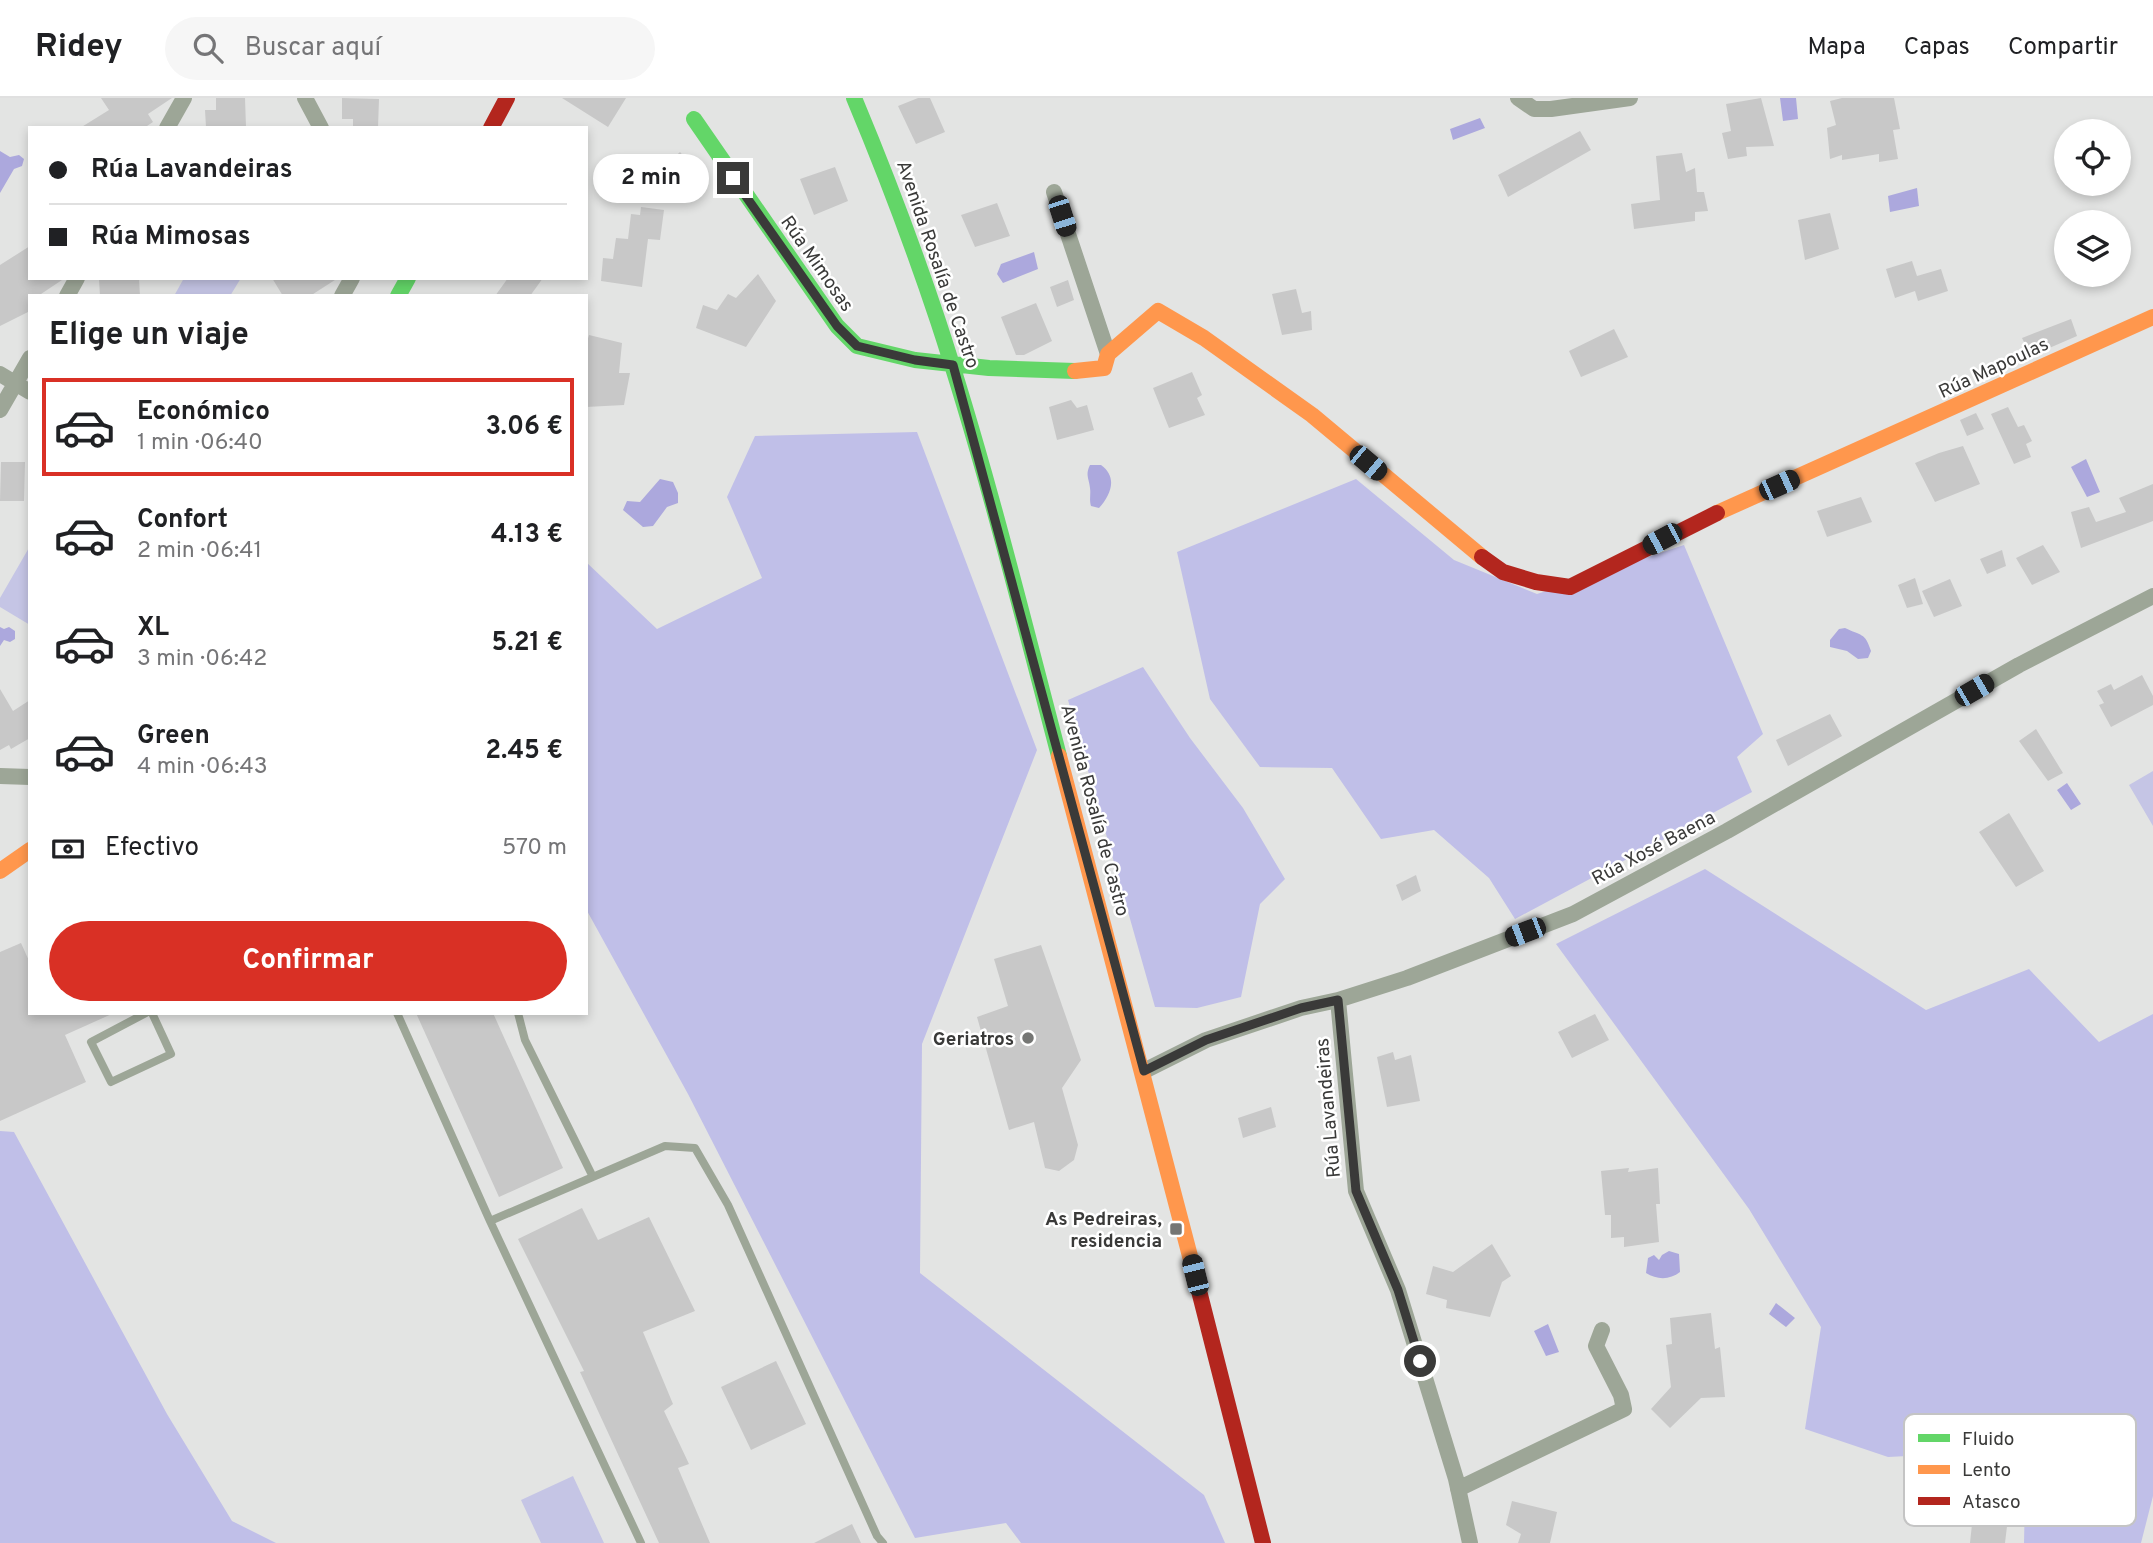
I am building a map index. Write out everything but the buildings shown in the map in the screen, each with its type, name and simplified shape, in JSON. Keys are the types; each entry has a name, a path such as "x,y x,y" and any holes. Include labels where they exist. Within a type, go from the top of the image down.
{"street":[{"path":"168,126 184,98"},
{"path":"305,98 320,126"},
{"path":"492,126 507,98"},
{"name":"Avenida Rosalía de Castro","path":"854,98 883,163 953,365 1144,1071 1263,1543"},
{"path":"1518,98 1534,109 1630,98"},
{"name":"Rúa Mimosas","path":"694,120 837,326 857,346 915,360 953,365 1080,371 1104,368 1108,354"},
{"path":"1054,192 1108,354"},
{"name":"Rúa Mapoulas","path":"1108,354 1158,311 1204,338 1311,415 1466,546 1503,572 1536,582 1570,587 1685,527 2153,317"},
{"path":"0,410 23,388 28,367"},
{"path":"0,374 23,388"},
{"name":"Rúa Xosé Baena","path":"1144,1071 1206,1040 1301,1008 1338,1000 1407,978 1573,914 1727,831 2019,665 2153,596"},
{"path":"0,776 28,777"},
{"path":"0,870 28,851"},
{"name":"Rúa Lavandeiras","path":"1338,1000 1356,1191 1398,1290 1458,1489 1470,1543"},
{"path":"1458,1489 1625,1409 1597,1346 1602,1330"}],"lane":[{"path":"142,1015 91,1042 111,1082 170,1055 153,1015"},
{"path":"398,1015 490,1222 641,1543"},
{"path":"519,1015 525,1040 593,1177"},
{"path":"490,1222 665,1146 695,1149 728,1205 883,1543"}],"shaded area":[{"path":"1780,98 1796,98 1798,119 1783,121"},
{"path":"1480,118 1485,128 1453,140 1450,129"},
{"path":"0,151 10,157 19,155 24,159 22,166 14,169 0,193"},
{"path":"1917,188 1919,206 1890,212 1888,196"},
{"path":"1034,252 1038,269 1003,283 997,274 1001,264"},
{"path":"183,280 240,280 231,294 175,294"},
{"path":"917,432 1037,750 922,1044 920,1273 1204,1495 1225,1543 1021,1543 1006,1523 915,1538 688,1094 588,913 588,564 657,629 762,578 727,497 755,436"},
{"path":"2086,459 2100,492 2087,497 2071,467"},
{"path":"1090,465 1101,465 1110,475 1109,492 1099,508 1090,504"},
{"path":"660,479 673,482 678,493 678,503 667,507 653,526 643,527 623,510 627,501 640,502"},
{"path":"1356,479 1454,560 1537,594 1684,545 1763,734 1737,757 1752,792 1515,919 1489,878 1434,830 1381,839 1332,768 1260,767 1210,699 1177,552"},
{"path":"28,549 28,624 0,607 0,598"},
{"path":"0,627 9,627 15,631 15,639 10,642 4,640 0,646"},
{"path":"1845,628 1864,637 1871,651 1868,658 1858,659 1847,651 1830,647 1830,640 1839,629"},
{"path":"1143,667 1190,738 1243,808 1285,879 1260,904 1241,997 1197,1008 1155,1007 1068,700"},
{"path":"2153,771 2153,826 2129,785"},
{"path":"2067,783 2081,804 2071,810 2057,790"},
{"path":"1705,869 1926,1010 2029,969 2099,1042 2153,1014 2153,1496 2141,1543 2024,1543 2024,1526 2136,1526 2136,1414 1904,1414 1904,1456 1888,1457 1805,1429 1821,1327 1749,1209 1556,944"},
{"path":"0,1131 14,1132 167,1414 232,1521 276,1543 0,1543"},
{"path":"1669,1251 1679,1254 1680,1272 1663,1278 1646,1273 1648,1258 1654,1255 1659,1260"},
{"path":"1776,1303 1795,1318 1786,1327 1769,1314"},
{"path":"1548,1324 1559,1352 1546,1356 1534,1331"},
{"path":"573,1476 604,1543 541,1543 521,1500"}],"traffic: fast":[{"path":"854,98 909,237 955,375 1002,538 1059,756"},
{"path":"694,119 837,326 857,346 915,360 989,368 1075,371"},
{"path":"399,294 407,280"}],"traffic: slow":[{"path":"1075,371 1104,368 1108,354 1158,311 1204,338 1312,415 1482,557"},
{"path":"1717,513 2153,317"},
{"path":"1059,756 1196,1279"},
{"path":"0,871 28,851"}],"traffic: jam":[{"path":"492,126 507,98"},
{"path":"1482,557 1503,572 1536,582 1570,587 1717,513"},
{"path":"1196,1279 1263,1543"}],"place":[{"name":"Geriatros","path":"1028,1038"},
{"name":"As Pedreiras, residencia","path":"1176,1229"}],"route":[{"path":"733,178 837,326 857,346 915,360 953,365 1144,1071 1206,1040 1301,1008 1338,1000 1356,1191 1398,1290 1420,1361"}]}
